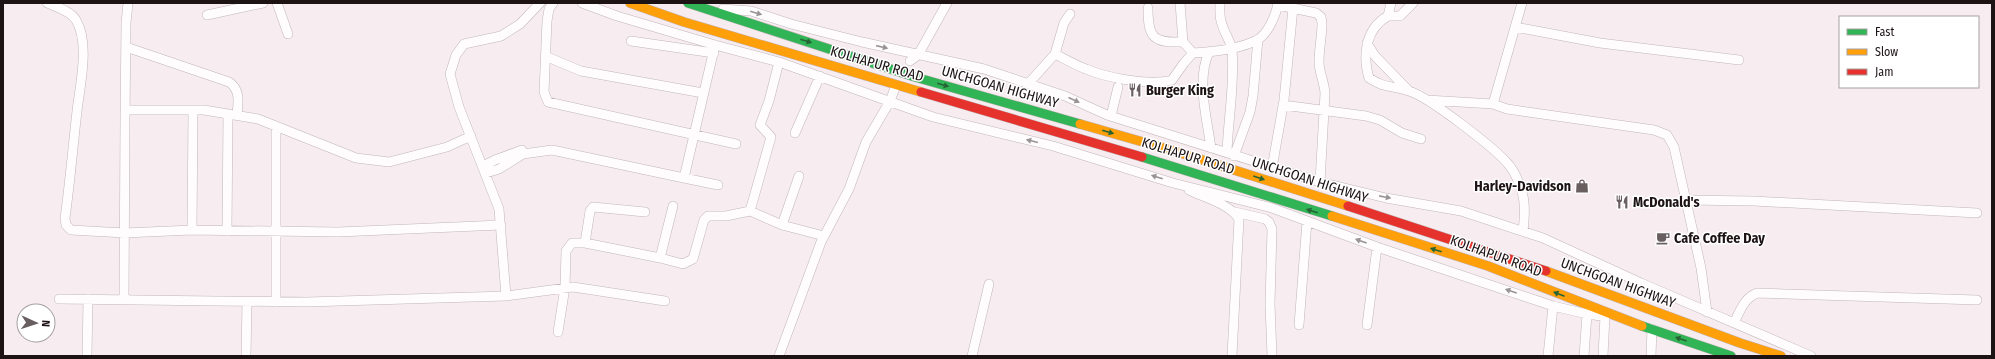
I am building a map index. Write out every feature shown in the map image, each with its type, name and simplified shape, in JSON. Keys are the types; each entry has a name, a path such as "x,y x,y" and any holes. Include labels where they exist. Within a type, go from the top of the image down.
{"highway":[{"name":"KOLHAPUR ROAD","path":"630,3 684,22 1223,181 1488,266 1616,317 1731,356"},
{"name":"UNCHGOAN HIGHWAY","path":"688,3 915,77 1178,153 1475,247 1579,283 1740,343 1781,356"}],"street":[{"path":"47,3 70,13 76,19 81,34 82,72 65,218 66,225 71,230 76,232 125,233 192,230 338,232 501,225"},
{"path":"124,299 125,110 128,3"},
{"path":"207,15 263,3"},
{"path":"277,3 288,34"},
{"path":"554,3 548,13 545,56 545,96 546,100 551,104 736,144"},
{"path":"582,3 714,49"},
{"path":"910,61 918,55 947,3"},
{"path":"1180,3 1184,42 1194,53"},
{"path":"1220,3 1222,24 1232,47 1233,90 1228,123 1230,155"},
{"path":"1388,16 1392,3"},
{"path":"1413,3 1400,16 1388,16 1379,21 1372,29 1367,43 1366,64 1369,78 1381,85 1409,91 1426,100 1454,119 1509,165 1518,180 1523,193 1523,231"},
{"path":"1493,104 1522,3"},
{"path":"506,296 499,208 485,170 458,107 450,74 456,55 464,44 501,36 520,24 540,4"},
{"path":"1230,155 1252,101 1258,39 1272,20 1278,4 1316,13 1321,17 1322,23 1319,60 1320,70 1324,80 1320,182"},
{"path":"704,7 751,11 791,24 918,55 984,69 1065,96 1111,116 1272,168 1320,182 1386,198 1461,211 1523,231 1569,249 1707,312 1811,356"},
{"path":"1148,8 1148,24 1150,34 1158,41 1184,42"},
{"path":"1272,168 1283,105 1293,8"},
{"path":"1028,84 1055,54 1064,23 1070,14"},
{"path":"1516,27 1600,43 1739,60"},
{"path":"1055,54 1094,72 1116,78 1162,83 1172,80 1184,63 1194,53 1209,52 1232,47 1258,39"},
{"path":"631,41 714,49 779,62 934,117 1053,146 1173,183 1272,208 1377,247 1553,306 1587,314 1616,317"},
{"path":"1367,43 1374,56 1409,91"},
{"path":"126,47 193,68 229,82 236,87 238,93 233,115 227,231"},
{"path":"684,178 714,49"},
{"path":"1209,52 1205,62 1203,87 1211,148"},
{"path":"545,56 581,72 703,93"},
{"path":"750,211 771,137 760,125 769,101 779,62"},
{"path":"795,133 820,76"},
{"path":"1111,116 1118,87"},
{"path":"779,356 824,236 848,189 866,142 890,101 895,88"},
{"path":"1426,100 1493,104 1506,109 1654,130 1667,135 1674,147 1701,268 1707,312"},
{"path":"1283,105 1324,110 1380,120 1402,133 1421,139"},
{"path":"125,110 193,110 258,119 356,158 389,162 447,147 471,136"},
{"path":"192,230 193,110"},
{"path":"276,126 276,302"},
{"path":"485,170 520,150 560,150 718,185"},
{"path":"782,225 799,176"},
{"path":"1173,183 1235,212 1269,222 1272,229 1270,304 1272,356"},
{"path":"1685,200 1754,201 1976,213"},
{"path":"660,258 673,206"},
{"path":"585,243 590,211 593,207 645,212"},
{"path":"558,332 565,287 565,256 568,247 572,243 585,243 684,264 689,262 695,254 704,220 708,216 726,216 750,211 782,225 824,236"},
{"path":"1232,356 1239,219 1235,212"},
{"path":"1299,325 1307,222"},
{"path":"1367,325 1377,247"},
{"path":"972,356 989,284"},
{"path":"59,299 276,302 506,296 552,291 565,287 584,288 665,301"},
{"path":"1734,323 1744,304 1751,295 1757,293 1977,300"},
{"path":"87,356 88,299"},
{"path":"246,356 247,302"},
{"path":"1548,356 1553,306"},
{"path":"1584,356 1587,314"},
{"path":"1603,356 1605,316"},
{"path":"1651,356 1652,329"},
{"path":"1702,346 1702,356"}],"traffic: fast":[{"path":"688,3 915,77 1080,124"},
{"path":"1142,157 1332,216"},
{"path":"1642,326 1731,356"}],"traffic: slow":[{"path":"630,3 684,22 921,92"},
{"path":"1080,124 1171,150 1348,206"},
{"path":"1332,216 1488,266 1642,326"},
{"path":"1546,271 1740,343 1781,356"}],"traffic: jam":[{"path":"921,92 1142,157"},
{"path":"1348,206 1546,271"}],"place":[{"name":"Burger King","path":"1135,90"},
{"name":"Harley-Davidson","path":"1582,186"},
{"name":"McDonald's","path":"1622,202"},
{"name":"Cafe Coffee Day","path":"1663,238"}]}
